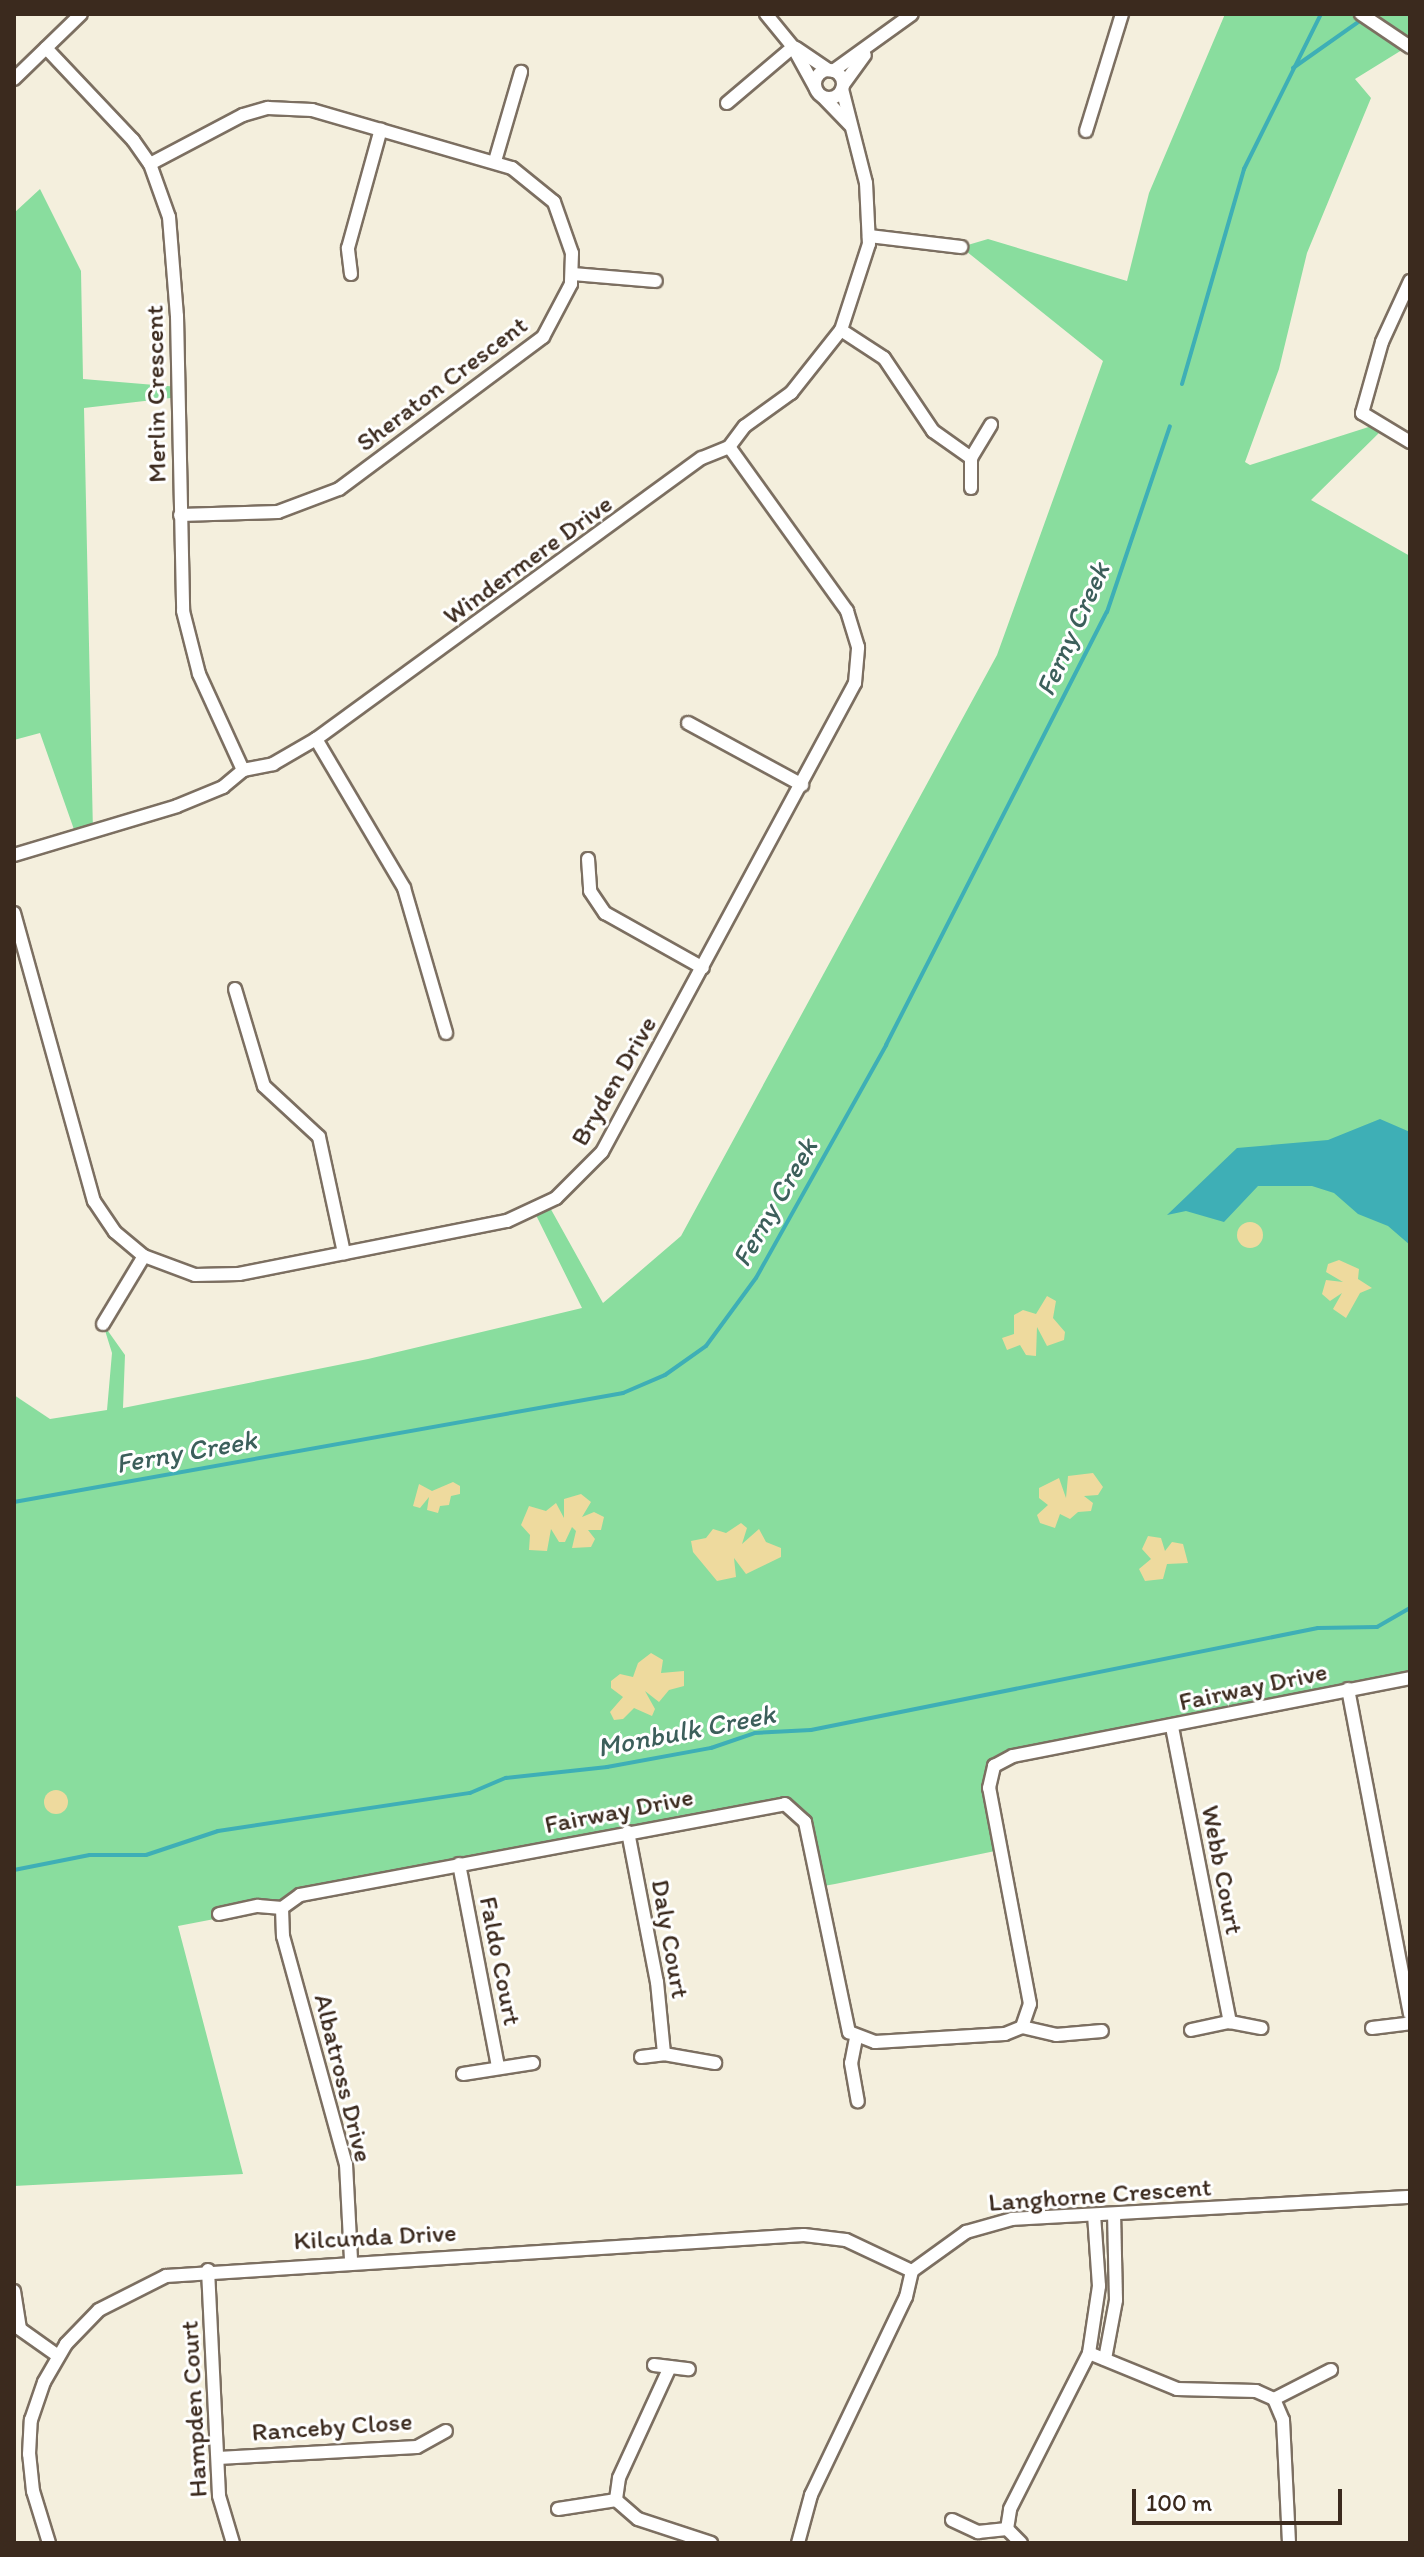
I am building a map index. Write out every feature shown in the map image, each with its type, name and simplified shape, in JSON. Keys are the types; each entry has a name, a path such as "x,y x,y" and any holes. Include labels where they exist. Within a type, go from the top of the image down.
{"street":[{"path":"14,79 81,14"},
{"name":"Windermere Drive","path":"766,14 793,47 819,92 852,127"},
{"path":"869,49 836,96 819,92 818,75 869,49 912,14"},
{"path":"1086,131 1122,14"},
{"path":"1361,14 1410,47"},
{"path":"727,103 793,47"},
{"name":"Windermere Drive","path":"793,47 831,71"},
{"name":"Merlin Crescent","path":"46,48 121,125 150,164 169,217 174,258 180,577 189,645 243,770"},
{"path":"831,71 842,87"},
{"path":"495,161 521,72"},
{"name":"Windermere Drive","path":"14,855 177,806 223,787 243,770 273,764 316,739 702,458 729,447 745,426 806,378 841,330 861,281 869,236 866,183 842,87"},
{"name":"Sheraton Crescent","path":"150,164 229,120 268,108 312,110 495,161 527,177 554,202 568,231 573,274 558,315 533,346 339,489 278,512 180,515"},
{"path":"351,274 348,248 381,129"},
{"path":"869,236 961,247"},
{"path":"573,274 656,281"},
{"path":"1410,281 1382,342 1362,413 1410,442"},
{"path":"841,330 884,358 933,431 971,458"},
{"path":"971,488 971,458 991,425"},
{"name":"Bryden Drive","path":"14,913 94,1201 115,1232 144,1256 182,1272 224,1276 507,1221 567,1190 602,1152 852,693 858,672 856,635 840,600 729,447"},
{"path":"688,723 802,785"},
{"path":"316,739 404,888 446,1033"},
{"path":"588,859 590,891 605,913 703,968"},
{"path":"235,989 264,1086 319,1137 344,1253"},
{"path":"103,1324 144,1256"},
{"name":"Fairway Drive","path":"1022,2027 1030,2004 989,1788 991,1769 1013,1756 1410,1678"},
{"path":"1348,1689 1410,2014"},
{"name":"Webb Court","path":"1172,1727 1230,2022"},
{"name":"Fairway Drive","path":"219,1914 258,1906 282,1908 300,1895 766,1804 798,1811 807,1831 845,2023 856,2038 851,2063 858,2101"},
{"name":"Daly Court","path":"628,1832 657,1982 664,2054"},
{"name":"Faldo Court","path":"459,1864 498,2067"},
{"name":"Albatross Drive","path":"282,1908 283,1936 346,2164 351,2260"},
{"path":"1191,2030 1230,2022 1261,2028"},
{"path":"1372,2028 1410,2023"},
{"path":"856,2038 875,2042 1005,2034 1022,2027 1056,2035 1102,2031"},
{"path":"641,2057 664,2054 715,2063"},
{"name":"Faldo Court","path":"463,2074 533,2063"},
{"name":"Langhorne Crescent","path":"912,2271 978,2227 1012,2219 1410,2197"},
{"path":"1105,2359 1116,2300 1114,2214"},
{"path":"1007,2529 1010,2509 1089,2353 1098,2293 1094,2215"},
{"name":"Kilcunda Drive","path":"49,2543 33,2491 29,2454 35,2404 58,2356 86,2322 115,2298 166,2276 351,2260 820,2235 846,2240 912,2271"},
{"name":"Hampden Court","path":"208,2270 221,2510 233,2543"},
{"path":"798,2543 811,2495 906,2297 912,2271"},
{"path":"14,2291 20,2329 58,2356"},
{"path":"1089,2353 1189,2392 1256,2391 1274,2399 1283,2420 1289,2543"},
{"path":"654,2365 689,2369"},
{"path":"616,2500 619,2478 670,2367"},
{"path":"1274,2399 1331,2370"},
{"name":"Ranceby Close","path":"218,2458 417,2447 446,2431"},
{"path":"558,2509 616,2500 638,2519 711,2543"},
{"path":"952,2520 978,2532 1007,2529"},
{"path":"1007,2529 1021,2543"}],"green space":[{"path":"1225,14 1410,14 1410,45 1355,79 1371,98 1307,253 1279,369 1245,462 1250,465 1378,424 1384,428 1311,500 1410,556 1410,1678 1013,1756 991,1769 1000,1850 835,1884 818,1887 795,1808 178,1926 243,2174 14,2186 14,1395 50,1419 107,1410 112,1353 103,1324 125,1355 123,1408 368,1359 582,1308 534,1211 548,1204 603,1303 681,1236 997,655 1103,361 961,247 988,239 1127,281 1149,193"},
{"path":"40,189 81,271 83,379 179,387 179,397 84,408 93,833 77,838 40,733 14,740 14,213"}],"sand":[{"path":"1250,1222 1259,1226 1263,1235 1259,1244 1250,1248 1241,1244 1237,1235 1241,1226"},
{"path":"1339,1260 1359,1269 1358,1279 1372,1288 1360,1293 1346,1318 1333,1309 1342,1293 1330,1301 1322,1294 1326,1280 1343,1282 1326,1272 1328,1264"},
{"path":"1047,1296 1056,1301 1053,1318 1065,1332 1064,1340 1047,1346 1037,1327 1036,1356 1026,1355 1020,1345 1007,1350 1002,1338 1014,1334 1014,1315 1023,1310 1036,1314"},
{"path":"1093,1473 1103,1487 1098,1495 1084,1496 1093,1503 1091,1511 1078,1512 1070,1519 1060,1514 1055,1528 1040,1523 1037,1515 1048,1505 1039,1498 1039,1488 1059,1478 1066,1498 1068,1476"},
{"path":"453,1482 460,1486 460,1494 451,1496 449,1505 440,1506 438,1513 427,1510 429,1497 420,1508 413,1506 419,1484 432,1491"},
{"path":"581,1494 591,1502 582,1517 594,1512 604,1517 601,1530 588,1530 595,1539 591,1547 572,1548 576,1531 572,1527 565,1542 559,1542 551,1529 547,1551 529,1550 530,1535 521,1525 529,1506 546,1511 556,1503 564,1518 564,1499"},
{"path":"741,1523 747,1528 742,1544 759,1529 766,1542 781,1548 781,1557 746,1574 734,1558 736,1577 717,1581 693,1552 691,1541 706,1538 713,1529 726,1533"},
{"path":"1148,1536 1161,1538 1165,1551 1172,1542 1183,1544 1188,1563 1167,1564 1163,1579 1145,1581 1139,1569 1151,1559 1142,1549"},
{"path":"651,1653 663,1660 661,1673 684,1671 684,1686 669,1690 659,1702 645,1691 655,1709 652,1716 634,1708 623,1719 614,1720 610,1712 623,1697 611,1688 611,1681 620,1674 633,1677 638,1663"},
{"path":"56,1790 64,1794 68,1802 64,1810 56,1814 48,1810 44,1802 48,1794"}],"water":[{"path":"1380,1119 1410,1132 1410,1245 1388,1226 1358,1214 1334,1193 1312,1186 1258,1186 1224,1222 1186,1211 1167,1215 1237,1148 1328,1140"}],"waterway":[{"name":"Ferny Creek","path":"1182,384 1244,169 1321,14"},
{"path":"1293,68 1364,18"},
{"name":"Ferny Creek","path":"14,1502 623,1393 665,1375 706,1346 756,1278 886,1045 1107,612 1170,426"},
{"name":"Monbulk Creek","path":"14,1870 90,1855 146,1855 218,1831 470,1793 506,1778 607,1767 711,1748 755,1733 811,1730 1318,1628 1377,1627 1410,1608"}]}
